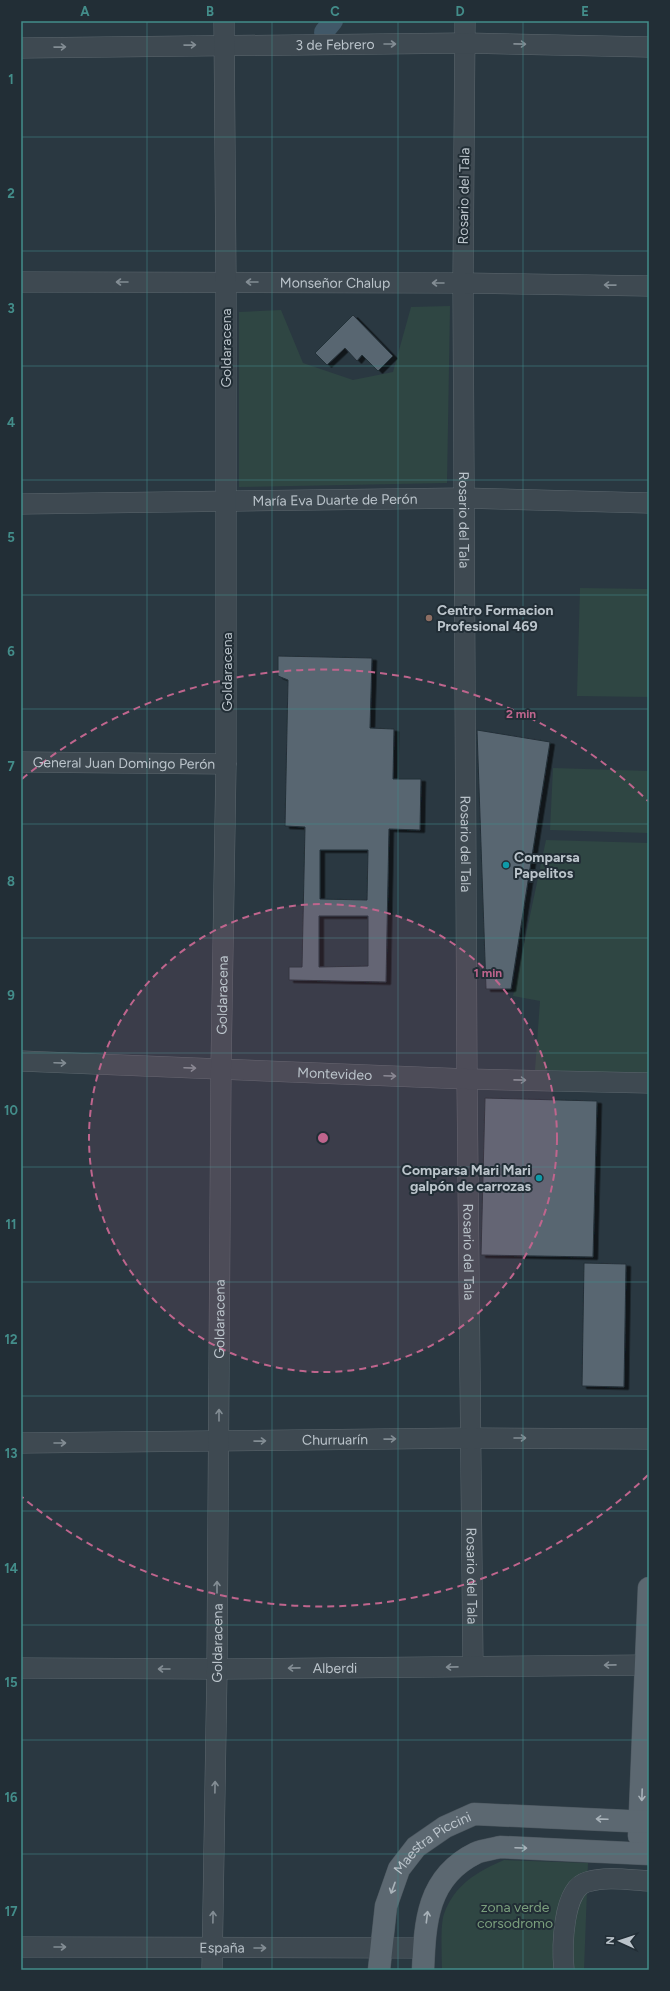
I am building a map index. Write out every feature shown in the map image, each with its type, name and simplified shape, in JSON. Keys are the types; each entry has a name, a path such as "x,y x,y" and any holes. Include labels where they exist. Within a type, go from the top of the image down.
{"main road":[{"path":"643,1853 645,1821 649,1588"},
{"name":"Maestra Piccini","path":"380,1960 386,1906 399,1869 416,1847 445,1827 474,1814 645,1821"},
{"name":"Maestra Piccini","path":"423,1970 428,1909 443,1879 460,1863 477,1853 500,1847 643,1853"}],"street":[{"name":"Goldaracena","path":"212,1970 217,1669 221,1069 226,764 227,502 224,21"},
{"name":"Rosario del Tala","path":"465,21 463,283 464,498 467,1079 473,1666"},
{"name":"3 de Febrero","path":"21,48 465,43 649,47"},
{"name":"Monseñor Chalup","path":"21,282 463,283 649,286"},
{"name":"María Eva Duarte de Perón","path":"21,504 464,498 649,503"},
{"name":"General Juan Domingo Perón","path":"21,762 226,764"},
{"name":"Montevideo","path":"21,1061 467,1079 649,1083"},
{"name":"Churruarín","path":"21,1443 219,1442 470,1438 649,1439"},
{"name":"Alberdi","path":"21,1668 217,1669 648,1665"},
{"path":"564,1970 564,1932 567,1910 575,1890 586,1882 605,1878 649,1881"},
{"name":"España","path":"21,1947 213,1948 380,1960 424,1948"}],"green space":[{"path":"450,306 447,483 239,487 239,312 281,310 303,363 353,380 393,372 411,307"},
{"path":"580,588 649,589 649,697 577,696"},
{"path":"553,768 649,771 649,833 550,830"},
{"path":"546,840 649,843 649,1074 535,1070 540,1001 513,996"},
{"name":"zona verde corsodromo","path":"504,1860 588,1863 584,1970 442,1970 443,1919 454,1895 476,1874"}],"building":[{"path":"353,315 393,356 378,371 362,355 357,361 345,348 327,365 315,353"},
{"path":"278,656 372,658 370,728 394,729 393,779 421,779 420,830 389,829 386,982 289,980 289,967 302,967 305,827 285,826 288,680 278,676","holes":["320,850 368,850 367,900 320,899","319,916 368,916 368,966 319,967"]},
{"name":"Comparsa Papelitos","path":"477,730 550,742 511,989 486,989"},
{"name":"Comparsa Mari Mari galpón de carrozas","path":"485,1098 597,1101 593,1257 481,1255"},
{"path":"584,1263 626,1264 624,1387 582,1386"}],"waterway":[{"path":"324,32 333,21"}],"place":[{"name":"Centro Formacion Profesional 469","path":"429,618"},
{"name":"Comparsa Papelitos","path":"506,865"},
{"name":"Comparsa Mari Mari galpón de carrozas","path":"539,1178"}]}
